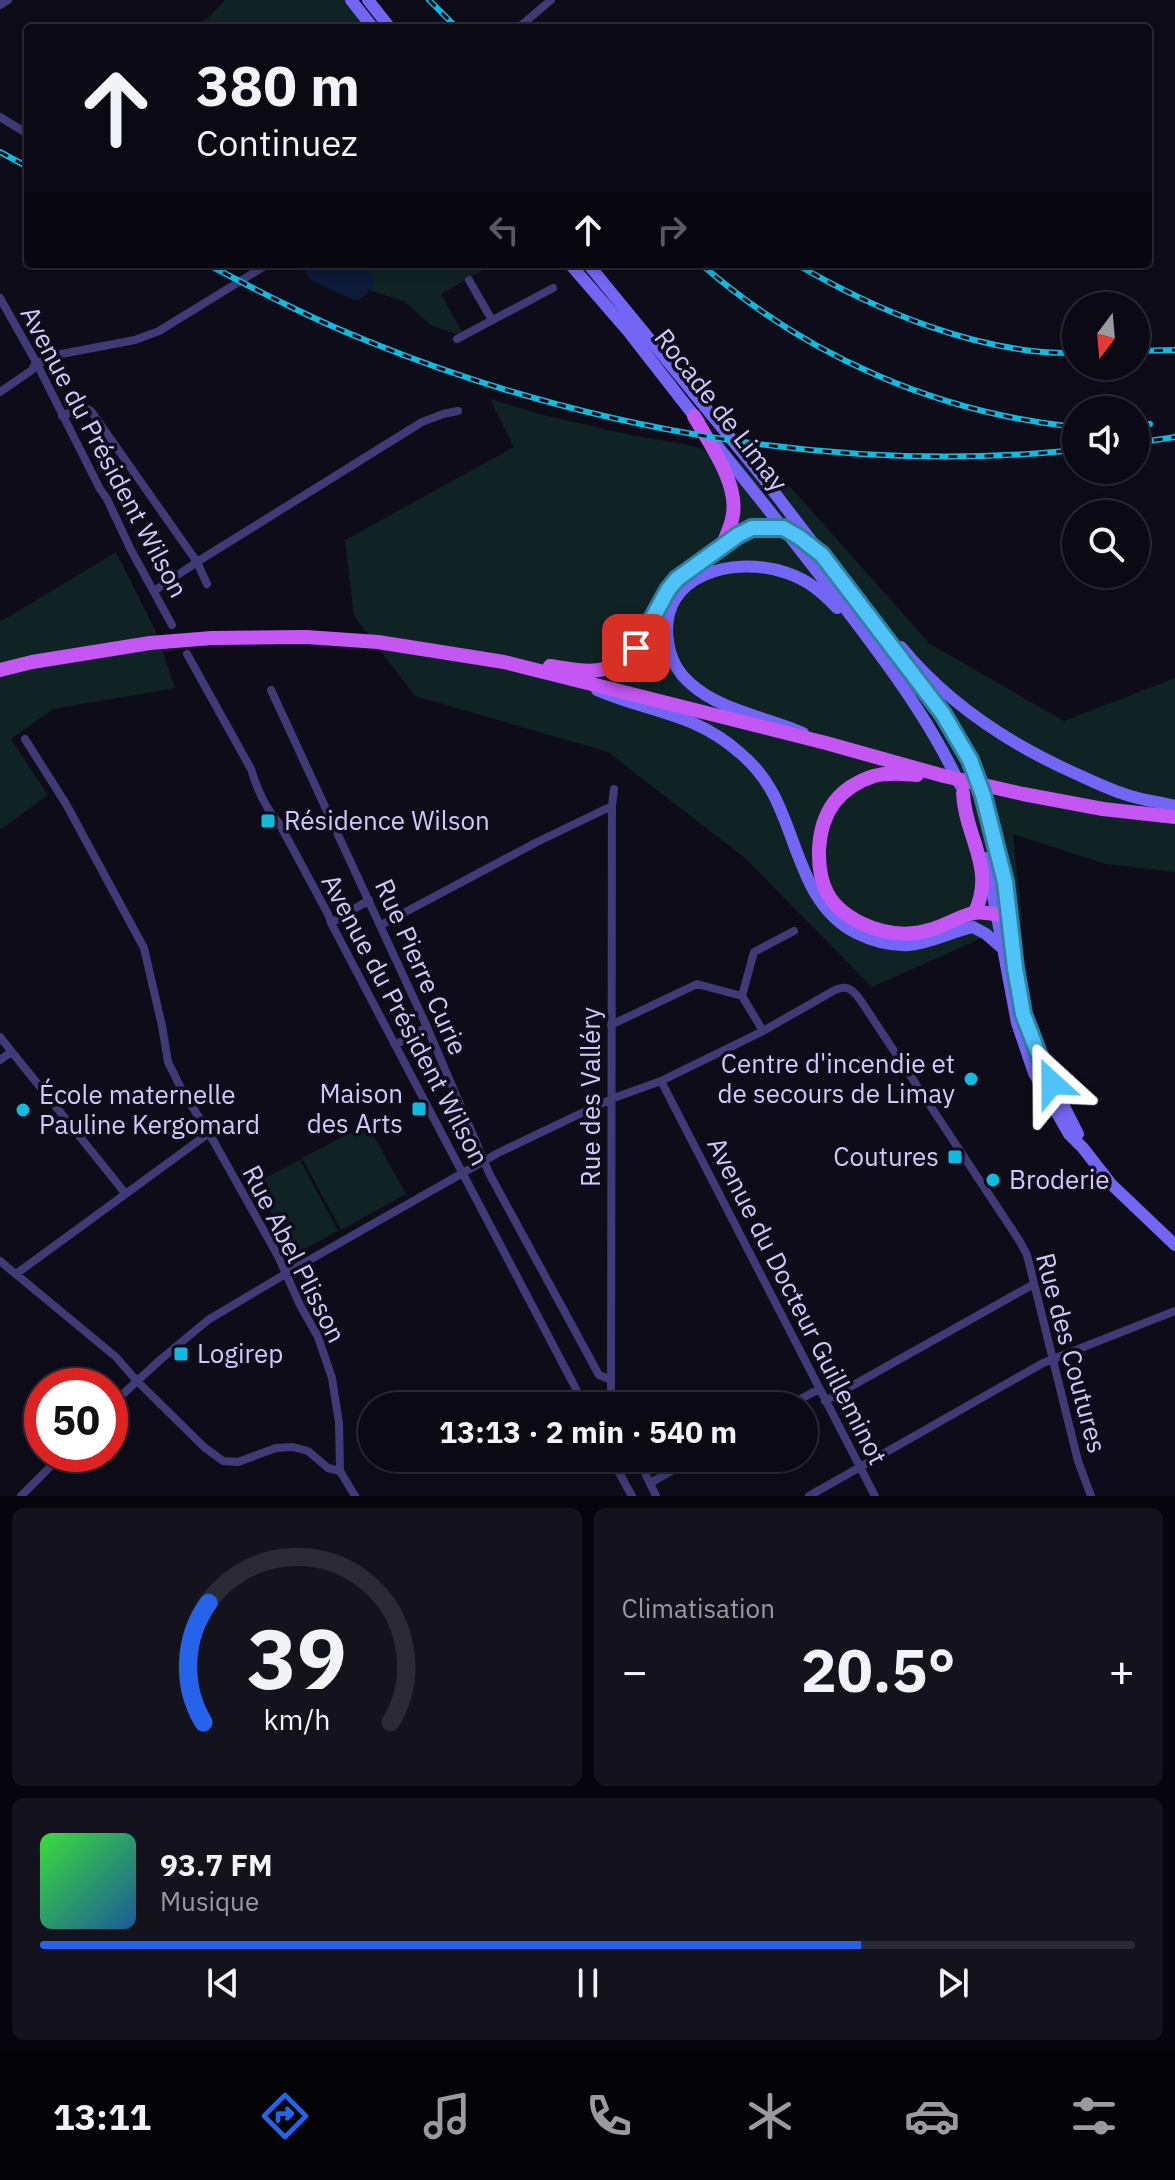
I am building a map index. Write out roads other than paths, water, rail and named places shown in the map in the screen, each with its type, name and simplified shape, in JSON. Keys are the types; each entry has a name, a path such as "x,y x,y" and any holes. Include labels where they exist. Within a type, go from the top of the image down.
{"main road":[{"path":"351,0 370,24"},
{"path":"368,0 387,24"},
{"name":"Rocade de Limay","path":"573,268 628,331 783,528 924,716 963,793 985,855 1002,915 1023,1014 1041,1061 1083,1148"},
{"name":"Rocade de Limay","path":"591,268 764,479 943,714 970,760 983,795 1005,882 1001,947 1017,1023 1034,1073 1069,1134 1111,1184 1175,1245"},
{"path":"694,416 734,495 733,515 723,544"},
{"path":"0,670 150,643 212,638 306,637 378,642 586,672 608,668 636,648 677,579 723,544 752,528 783,528 822,555"},
{"path":"826,743 780,722 732,708 689,683 675,664 667,637 670,610 679,595 694,580 719,569 765,567 789,574 817,588 885,660"},
{"path":"845,586 944,693 1017,746 1126,795 1175,806"},
{"path":"504,662 948,777 1103,809 1175,817"},
{"path":"575,681 618,700 678,715 704,726 741,753 772,792 799,859 822,904 849,930 867,938 888,944 911,945 974,920 984,883 963,793"},
{"path":"948,777 889,773 859,783 839,797 821,825 820,875 824,889 842,912 862,923 907,935 1002,915"},
{"path":"974,920 1001,947"}],"street":[{"path":"0,5 8,0"},
{"path":"523,24 551,0"},
{"path":"0,117 24,132"},
{"path":"0,392 32,370 36,362 135,340 159,331 261,268"},
{"path":"469,280 492,320"},
{"path":"457,339 553,288"},
{"name":"Avenue du Président Wilson","path":"0,298 172,625"},
{"path":"62,416 81,407 91,411 197,562 207,584"},
{"path":"154,591 422,422 458,411"},
{"name":"Avenue du Président Wilson","path":"187,654 251,769 270,813 279,823 328,914 578,1392"},
{"name":"Rue Pierre Curie","path":"271,690 381,925 490,1175 599,1375 611,1380"},
{"name":"Rue Abel Plisson","path":"25,739 66,804 144,948 168,1062 287,1273 318,1337 332,1378 339,1423 340,1471 355,1496"},
{"name":"Rue des Valléry","path":"611,1392 614,789"},
{"path":"381,925 612,806"},
{"path":"331,923 369,900"},
{"path":"742,996 754,952 794,931"},
{"path":"128,1388 208,1320 484,1160 611,1099 661,1081 763,1031 742,996 697,984 611,1025"},
{"name":"Rue des Coutures","path":"763,1031 845,987 853,990 861,1001 1027,1255 1078,1461 1091,1496"},
{"path":"395,1045 427,1027"},
{"path":"0,1037 125,1193"},
{"path":"0,1060 11,1052"},
{"name":"Avenue du Docteur Guilleminot","path":"661,1081 875,1496"},
{"path":"16,1274 209,1133"},
{"path":"0,1261 116,1357 204,1447 223,1461 238,1462 276,1448 293,1447 308,1451 328,1468 340,1471"},
{"path":"825,1401 1034,1284"},
{"path":"809,1496 1043,1363 1175,1311"},
{"path":"814,1392 819,1389"},
{"path":"21,1496 45,1472"},
{"path":"619,1472 632,1496"},
{"path":"645,1472 656,1496"},
{"path":"650,1483 670,1472"}],"water":[{"path":"307,268 367,268 375,282 366,295 356,301 310,280"}],"railway":[{"path":"429,0 453,24"},
{"path":"0,152 24,165"},
{"path":"215,268 308,315 453,373 627,421 717,438 807,450 897,456 987,456 1062,451"},
{"path":"706,268 784,326 876,375 974,409 1062,425"},
{"path":"803,268 861,298 931,327 1004,347 1062,353"},
{"path":"1150,351 1175,350"},
{"path":"1150,441 1175,437"}],"place":[{"name":"Résidence Wilson","path":"268,821"},
{"name":"Centre d'incendie et de secours de Limay","path":"971,1079"},
{"name":"Maison des Arts","path":"419,1109"},
{"name":"École maternelle Pauline Kergomard","path":"23,1110"},
{"name":"Coutures","path":"955,1157"},
{"name":"Broderie","path":"993,1180"},
{"name":"Logirep","path":"181,1354"}]}
